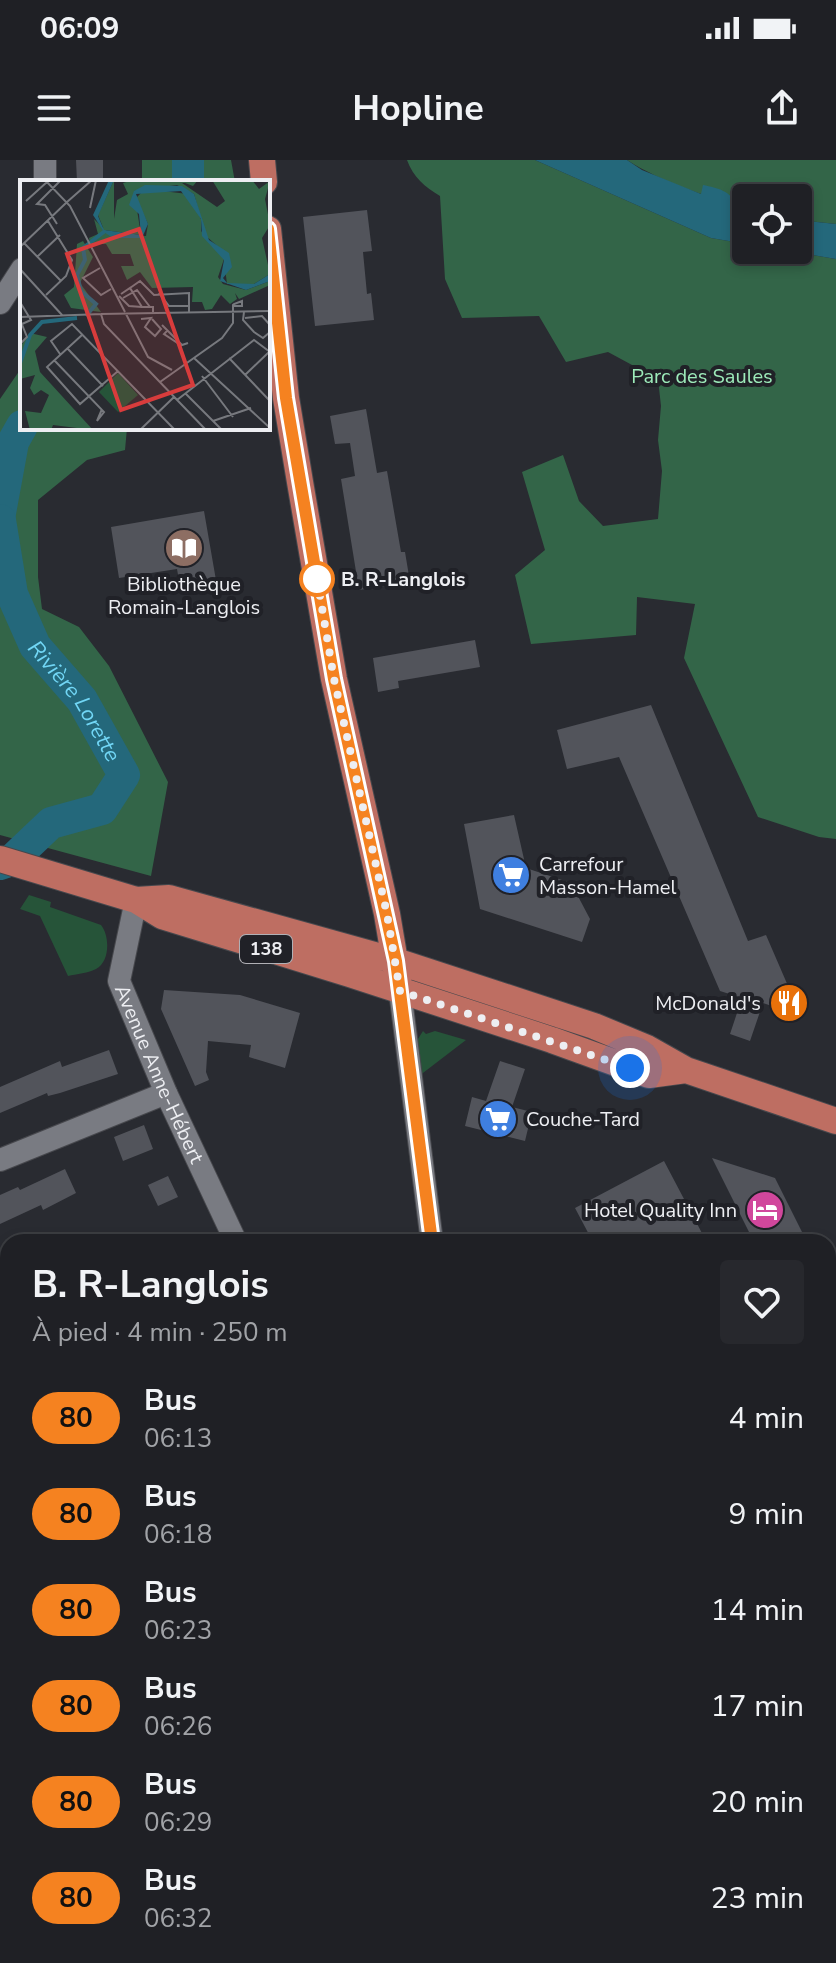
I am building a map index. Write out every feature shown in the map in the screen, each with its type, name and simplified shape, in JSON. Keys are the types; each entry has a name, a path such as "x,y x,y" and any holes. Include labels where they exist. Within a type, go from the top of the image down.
{"main road":[{"path":"262,160 264,180"},
{"path":"270,248 286,398 334,679 400,991"},
{"name":"138","path":"11,863 136,900 162,916 552,1040 649,1075 686,1070"},
{"name":"138","path":"136,900 169,898 396,961 594,1026 647,1048 686,1070 836,1121"}],"street":[{"path":"0,303 20,272"},
{"name":"Avenue Anne-Hébert","path":"136,900 119,981 166,1093 232,1234"},
{"path":"400,991 431,1234"},
{"path":"0,1160 166,1093"}],"green space":[{"path":"142,160 231,160 235,180 142,180"},
{"name":"Parc des Saules","path":"407,160 535,160 711,238 732,242 732,264 812,264 812,255 836,259 836,839 819,837 758,817 684,658 695,604 637,597 636,635 531,644 515,575 545,550 522,472 563,455 579,501 603,526 658,519 662,471 658,440 661,406 658,379 608,352 566,362 539,316 462,318 445,279 440,196 413,172"},
{"path":"627,160 836,160 836,224 812,221 812,184 732,184 732,204"},
{"path":"20,370 20,430 127,430 125,450 87,460 38,500 38,577 42,609 79,627 109,666 168,782 151,876 0,835 0,399"},
{"path":"29,895 51,902 50,907 101,925 107,948 101,966 90,972 68,976 40,916 20,909"},
{"path":"423,1031 426,1034 435,1031 466,1040 419,1076 416,1042"}],"water":[{"path":"535,160 627,160 642,170 701,194 703,185 719,189 732,198 732,242 711,238"},
{"path":"812,221 836,224 836,259 812,255"}],"building":[{"path":"76,160 103,160 103,180 77,180"},
{"path":"367,210 372,251 363,252 367,294 371,293 374,320 315,326 303,217"},
{"path":"366,409 377,473 387,471 401,552 405,552 410,582 359,590 341,479 355,476 350,443 335,444 330,416"},
{"path":"204,511 217,586 181,592 177,569 119,578 111,527"},
{"path":"475,640 480,667 398,681 399,688 378,692 373,658"},
{"path":"651,705 748,941 766,935 801,1016 763,1003 750,1041 730,1034 742,998 720,991 619,757 567,769 557,730"},
{"name":"Carrefour Masson-Hamel","path":"514,815 526,868 571,883 590,919 582,942 480,909 464,824"},
{"path":"164,990 240,995 300,1013 285,1068 249,1057 251,1045 208,1041 206,1072 209,1080 195,1086 161,1009"},
{"path":"109,1050 118,1074 60,1093 48,1096 47,1093 0,1113 0,1087 60,1061 62,1067"},
{"name":"Couche-Tard","path":"500,1061 525,1069 512,1107 532,1112 525,1141 465,1126 472,1097 486,1101"},
{"path":"144,1125 153,1149 123,1161 114,1137"},
{"name":"Hotel Quality Inn","path":"712,1158 775,1178 803,1234 750,1234"},
{"path":"664,1161 702,1234 589,1234 575,1208"},
{"path":"65,1169 76,1193 43,1210 41,1205 0,1224 0,1195 18,1187 20,1190"},
{"path":"168,1176 178,1197 158,1206 148,1185"}],"waterway":[{"name":"Rivière Lorette","path":"188,160 188,180"},
{"name":"Rivière Lorette","path":"0,513 13,442 20,430"},
{"name":"Rivière Lorette","path":"0,520 12,594 35,646 82,700 124,775 102,809 51,823 12,860 0,864"}],"bus line":[{"name":"80","path":"270,254 286,398 334,679 396,961 431,1234"}],"place":[{"name":"Bibliothèque Romain-Langlois","path":"184,548"},
{"name":"B. R-Langlois","path":"317,579"},
{"name":"Carrefour Masson-Hamel","path":"511,875"},
{"name":"McDonald's","path":"789,1003"},
{"name":"Couche-Tard","path":"498,1119"},
{"name":"Hotel Quality Inn","path":"765,1210"}],"route":[{"path":"317,579 315,566 334,679 387,914 400,991 630,1068"}]}
